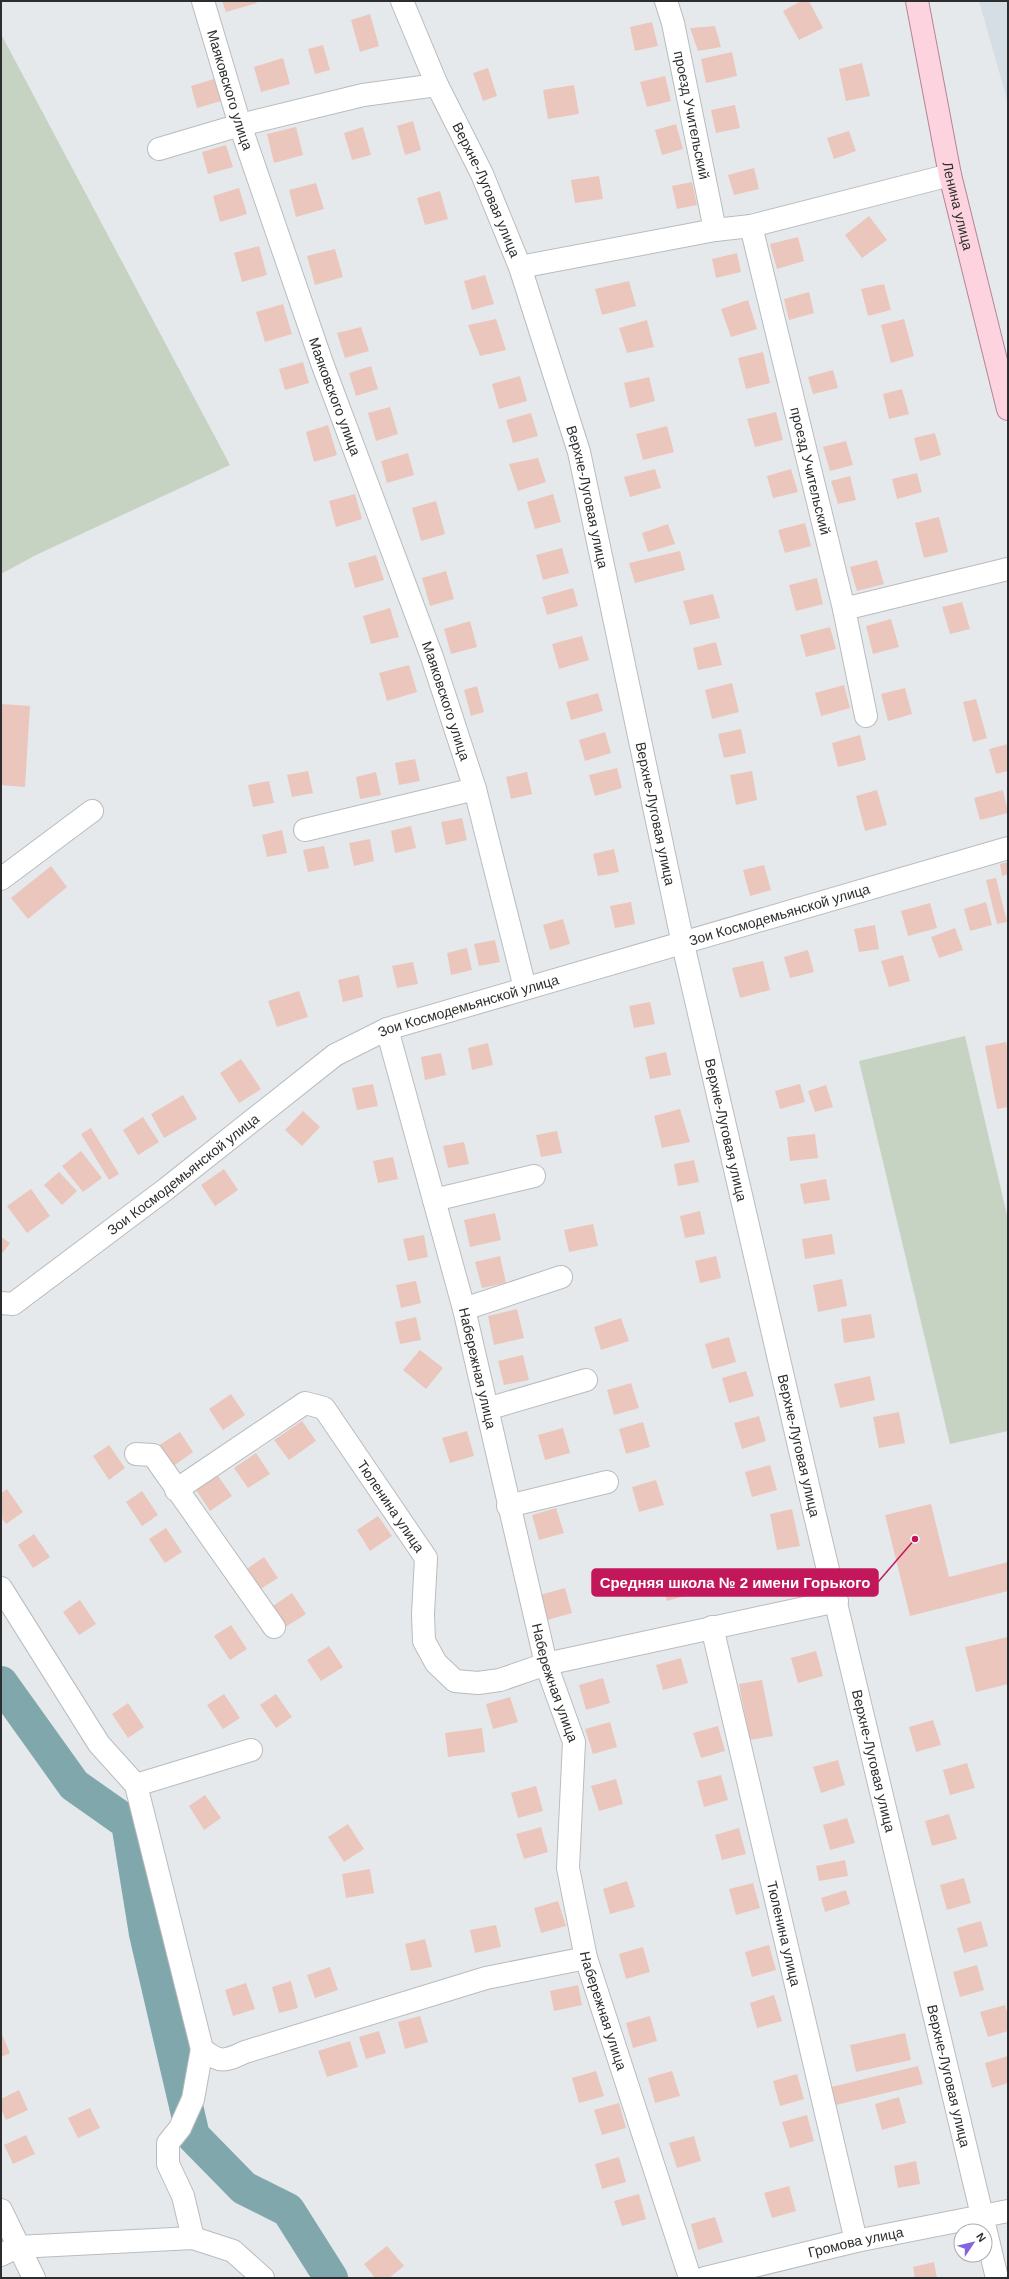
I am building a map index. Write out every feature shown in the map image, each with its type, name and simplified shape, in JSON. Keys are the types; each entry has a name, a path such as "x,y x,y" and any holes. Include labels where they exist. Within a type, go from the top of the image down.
{"main road":[{"name":"Ленина улица","path":"917,1 950,175 1008,409"}],"street":[{"name":"Маяковского улица","path":"203,1 240,125 322,363 432,657 474,789 525,988"},
{"name":"Верхне-Луговая улица","path":"402,1 437,84 482,174 520,267 579,452 683,944 997,2278"},
{"name":"проезд Учительский","path":"666,1 673,22 715,230"},
{"path":"159,149 240,125 363,95 437,84"},
{"path":"520,267 715,230 751,226 950,175"},
{"name":"проезд Учительский","path":"751,226 844,609 866,716"},
{"path":"844,609 1008,570"},
{"path":"305,830 474,789"},
{"path":"1,879 92,811"},
{"name":"Зои Космодемьянской улица","path":"1,1303 13,1304 166,1189 335,1055 387,1029 525,988 683,944 1008,848"},
{"name":"Набережная улица","path":"387,1029 464,1309 508,1506 546,1664 574,1742 568,1868 586,1958 690,2278"},
{"path":"434,1200 534,1176"},
{"path":"464,1309 561,1277"},
{"path":"487,1409 586,1380"},
{"name":"Тюленина улица","path":"176,1490 305,1403 324,1408 426,1558 423,1614 424,1641 436,1663 455,1680 478,1683 500,1680 546,1664 837,1601"},
{"path":"136,1454 153,1455 176,1490 274,1627"},
{"path":"508,1506 607,1482"},
{"path":"1,1588 99,1744 136,1785 202,2049 193,2099 180,2128 168,2143 168,2164 183,2196 193,2238"},
{"name":"Тюленина улица","path":"712,1627 856,2241"},
{"path":"136,1785 252,1750"},
{"path":"202,2049 214,2058 228,2060 245,2052 486,1978 586,1958"},
{"path":"1,2210 9,2251 34,2278"},
{"name":"Громова улица","path":"705,2278 856,2241 1008,2211"},
{"path":"9,2251 193,2238 233,2251 263,2278"}],"shaded area":[{"path":"979,1 1008,1 1008,103"}],"green space":[{"path":"1,34 230,465 36,555 1,574"},
{"path":"965,1036 1008,1219 1008,1431 950,1444 859,1061"}],"building":[{"path":"222,1 256,1 257,3 226,12"},
{"path":"801,1 809,1 823,28 799,40 783,11"},
{"path":"370,14 379,46 360,52 351,20"},
{"path":"652,22 658,46 635,51 630,27"},
{"path":"715,26 721,47 698,51 690,28"},
{"path":"323,45 330,70 315,74 308,49"},
{"path":"732,52 737,76 706,83 701,59"},
{"path":"283,58 290,84 261,92 254,67"},
{"path":"862,63 870,96 846,101 839,69"},
{"path":"488,68 497,96 483,101 473,73"},
{"path":"665,76 671,101 647,107 640,82"},
{"path":"214,79 221,101 197,108 191,86"},
{"path":"574,85 579,114 548,119 543,90"},
{"path":"735,105 740,128 716,133 711,110"},
{"path":"413,121 421,150 405,155 397,126"},
{"path":"676,124 683,149 662,155 655,130"},
{"path":"296,127 303,155 274,163 267,134"},
{"path":"363,127 371,155 352,160 344,133"},
{"path":"849,131 856,151 834,159 827,138"},
{"path":"226,145 233,167 208,174 202,152"},
{"path":"754,168 759,189 734,195 728,175"},
{"path":"599,176 603,199 575,203 571,180"},
{"path":"692,182 697,205 677,209 672,186"},
{"path":"316,183 324,209 296,217 289,190"},
{"path":"239,188 247,214 220,222 213,196"},
{"path":"440,191 448,219 425,225 417,198"},
{"path":"869,216 887,240 862,258 845,235"},
{"path":"798,237 804,261 777,269 770,244"},
{"path":"259,246 267,275 242,282 234,253"},
{"path":"335,249 343,277 315,285 307,256"},
{"path":"737,253 741,272 716,278 712,259"},
{"path":"485,275 494,304 472,310 464,281"},
{"path":"629,281 636,306 602,315 595,289"},
{"path":"884,284 891,310 868,316 861,289"},
{"path":"809,292 814,313 789,320 784,299"},
{"path":"748,300 757,329 731,337 721,309"},
{"path":"283,304 292,334 265,342 256,312"},
{"path":"496,319 506,350 480,356 468,325"},
{"path":"904,319 914,356 891,363 881,325"},
{"path":"647,320 654,347 627,353 619,328"},
{"path":"361,327 369,351 345,358 337,333"},
{"path":"763,352 770,383 746,389 738,358"},
{"path":"303,362 309,383 285,390 279,369"},
{"path":"371,366 378,389 356,396 349,373"},
{"path":"833,370 838,388 813,394 808,377"},
{"path":"520,376 527,401 499,409 492,384"},
{"path":"649,377 655,401 630,408 624,383"},
{"path":"902,389 909,414 889,419 883,394"},
{"path":"390,407 398,434 376,441 368,413"},
{"path":"776,412 783,440 755,447 747,419"},
{"path":"531,413 538,436 513,443 506,420"},
{"path":"328,425 337,455 314,462 306,432"},
{"path":"667,426 674,452 643,460 636,434"},
{"path":"935,433 941,455 920,461 914,438"},
{"path":"846,441 853,465 830,471 823,447"},
{"path":"408,453 414,475 387,483 381,461"},
{"path":"538,458 546,482 518,491 509,464"},
{"path":"655,469 661,488 630,497 624,477"},
{"path":"791,469 798,492 773,498 767,476"},
{"path":"917,473 922,492 897,499 892,479"},
{"path":"850,476 856,500 838,504 831,481"},
{"path":"355,494 362,519 336,527 329,501"},
{"path":"553,494 561,522 535,529 527,502"},
{"path":"436,501 445,534 421,541 412,508"},
{"path":"939,517 948,552 924,558 915,523"},
{"path":"805,523 811,546 785,553 778,530"},
{"path":"668,524 675,544 648,552 642,533"},
{"path":"562,548 569,573 543,580 536,555"},
{"path":"680,551 685,570 635,583 629,563"},
{"path":"376,555 384,580 355,588 348,563"},
{"path":"877,560 884,584 857,591 850,567"},
{"path":"446,571 454,599 430,606 422,578"},
{"path":"817,578 823,604 796,611 789,585"},
{"path":"573,588 578,606 547,615 542,597"},
{"path":"713,594 720,618 690,625 683,601"},
{"path":"962,602 970,629 950,634 942,607"},
{"path":"390,608 399,637 371,644 363,616"},
{"path":"891,619 899,647 873,654 866,626"},
{"path":"470,621 477,647 451,654 444,629"},
{"path":"830,627 836,649 806,657 800,635"},
{"path":"582,636 589,660 559,669 552,644"},
{"path":"716,642 722,665 698,670 693,648"},
{"path":"409,665 417,692 387,701 379,673"},
{"path":"732,683 739,712 712,719 705,690"},
{"path":"844,685 850,708 821,716 815,693"},
{"path":"477,686 484,712 471,716 464,690"},
{"path":"905,688 912,714 888,721 881,694"},
{"path":"598,693 603,711 571,720 566,702"},
{"path":"976,699 987,738 973,742 963,702"},
{"path":"1,704 30,706 25,787 1,785"},
{"path":"741,729 746,753 724,758 718,734"},
{"path":"605,732 611,753 585,761 579,740"},
{"path":"860,735 866,760 838,767 832,743"},
{"path":"1008,744 1008,771 996,774 989,749"},
{"path":"415,759 420,781 399,785 395,763"},
{"path":"617,768 622,788 595,796 589,775"},
{"path":"308,771 313,793 292,797 287,775"},
{"path":"752,771 757,800 736,805 730,775"},
{"path":"376,772 381,795 360,799 356,777"},
{"path":"527,772 532,794 511,799 506,777"},
{"path":"269,781 274,803 253,807 248,785"},
{"path":"877,790 887,825 865,831 856,796"},
{"path":"1003,790 1008,813 980,820 974,798"},
{"path":"462,818 467,840 446,845 441,822"},
{"path":"411,826 416,848 395,853 391,831"},
{"path":"282,830 287,853 267,857 262,835"},
{"path":"370,839 374,861 354,866 349,843"},
{"path":"324,846 329,868 308,872 303,850"},
{"path":"614,849 619,872 598,876 593,854"},
{"path":"1008,862 1008,874 1002,876 1000,864"},
{"path":"764,865 771,890 750,896 743,870"},
{"path":"51,866 67,887 28,919 11,898"},
{"path":"996,878 1007,922 997,924 986,880"},
{"path":"631,902 635,924 615,928 610,906"},
{"path":"986,902 992,925 970,931 964,909"},
{"path":"930,903 937,928 908,936 901,911"},
{"path":"563,919 570,944 550,950 543,925"},
{"path":"875,925 879,949 859,952 854,929"},
{"path":"955,928 963,950 939,958 931,937"},
{"path":"495,940 500,962 479,966 474,944"},
{"path":"467,948 472,970 451,975 447,953"},
{"path":"808,950 814,972 790,978 784,957"},
{"path":"903,955 910,981 889,987 881,961"},
{"path":"763,961 770,990 740,998 732,968"},
{"path":"413,962 418,984 397,988 392,966"},
{"path":"359,975 363,997 343,1002 338,980"},
{"path":"299,991 308,1017 277,1027 268,1001"},
{"path":"650,1002 655,1024 634,1028 629,1006"},
{"path":"1006,1042 1008,1053 1008,1107 997,1109 985,1046"},
{"path":"488,1043 493,1065 472,1070 468,1048"},
{"path":"666,1052 671,1075 650,1079 645,1057"},
{"path":"441,1053 446,1075 425,1080 421,1057"},
{"path":"241,1059 261,1089 239,1103 220,1073"},
{"path":"373,1084 378,1106 357,1110 352,1088"},
{"path":"800,1084 805,1102 780,1109 775,1091"},
{"path":"826,1085 833,1107 815,1112 808,1091"},
{"path":"183,1095 197,1119 164,1138 151,1114"},
{"path":"680,1109 690,1142 662,1148 654,1116"},
{"path":"303,1111 320,1127 302,1146 285,1130"},
{"path":"143,1117 159,1142 138,1155 123,1130"},
{"path":"91,1128 119,1174 109,1180 81,1134"},
{"path":"557,1131 562,1153 541,1157 536,1135"},
{"path":"815,1134 818,1158 790,1161 787,1137"},
{"path":"464,1142 469,1164 448,1168 443,1146"},
{"path":"81,1151 102,1178 83,1192 62,1166"},
{"path":"393,1157 398,1179 378,1183 373,1161"},
{"path":"694,1160 699,1182 678,1186 674,1164"},
{"path":"224,1169 238,1190 215,1206 201,1185"},
{"path":"59,1172 77,1191 62,1205 44,1185"},
{"path":"826,1179 830,1200 804,1204 800,1184"},
{"path":"31,1189 50,1216 27,1233 7,1206"},
{"path":"700,1211 705,1234 685,1238 680,1216"},
{"path":"495,1213 501,1240 470,1247 464,1220"},
{"path":"593,1224 598,1246 569,1252 564,1230"},
{"path":"832,1234 835,1254 805,1259 802,1239"},
{"path":"424,1235 428,1257 408,1261 403,1239"},
{"path":"1,1237 10,1243 1,1255"},
{"path":"500,1256 506,1283 482,1288 475,1262"},
{"path":"716,1256 721,1278 700,1283 695,1261"},
{"path":"842,1279 847,1306 818,1312 813,1285"},
{"path":"416,1281 421,1303 401,1308 396,1285"},
{"path":"517,1309 524,1338 494,1345 488,1316"},
{"path":"871,1314 875,1338 844,1343 841,1319"},
{"path":"416,1317 421,1340 400,1344 395,1322"},
{"path":"621,1318 629,1341 601,1350 594,1327"},
{"path":"729,1337 736,1362 712,1369 705,1344"},
{"path":"420,1350 443,1368 426,1389 403,1370"},
{"path":"523,1355 529,1380 504,1385 498,1361"},
{"path":"746,1371 754,1396 729,1403 722,1378"},
{"path":"870,1376 875,1400 840,1408 834,1384"},
{"path":"631,1383 639,1408 614,1415 607,1390"},
{"path":"231,1394 245,1415 223,1430 209,1409"},
{"path":"899,1412 905,1443 879,1448 873,1417"},
{"path":"759,1416 766,1441 742,1449 734,1423"},
{"path":"302,1421 316,1441 289,1460 274,1440"},
{"path":"643,1422 650,1447 626,1454 619,1429"},
{"path":"563,1428 570,1453 545,1460 538,1435"},
{"path":"467,1431 474,1456 450,1463 442,1438"},
{"path":"180,1432 193,1452 172,1467 158,1446"},
{"path":"109,1445 125,1468 109,1480 93,1456"},
{"path":"256,1453 270,1474 248,1488 234,1468"},
{"path":"770,1465 777,1490 752,1497 745,1472"},
{"path":"218,1476 232,1496 210,1511 196,1490"},
{"path":"656,1480 664,1505 639,1512 632,1487"},
{"path":"7,1489 23,1512 6,1524 1,1517 1,1493"},
{"path":"142,1491 158,1515 142,1526 126,1502"},
{"path":"931,1504 949,1577 1008,1562 1008,1591 910,1616 885,1515"},
{"path":"556,1508 564,1533 539,1540 532,1515"},
{"path":"792,1509 800,1546 777,1550 770,1514"},
{"path":"378,1516 392,1536 370,1551 357,1530"},
{"path":"166,1528 182,1552 165,1563 149,1539"},
{"path":"34,1534 50,1557 33,1568 18,1545"},
{"path":"264,1557 278,1578 256,1592 242,1572"},
{"path":"685,1569 692,1594 667,1601 660,1576"},
{"path":"565,1588 572,1613 547,1620 540,1595"},
{"path":"292,1593 306,1614 284,1628 270,1608"},
{"path":"80,1600 96,1624 79,1635 63,1612"},
{"path":"231,1625 247,1649 230,1660 214,1636"},
{"path":"1008,1637 1008,1684 976,1692 965,1647"},
{"path":"329,1646 343,1667 321,1681 307,1660"},
{"path":"816,1651 823,1676 798,1683 791,1658"},
{"path":"681,1658 688,1683 663,1690 656,1665"},
{"path":"603,1678 610,1703 586,1710 579,1685"},
{"path":"762,1680 773,1736 750,1740 739,1684"},
{"path":"224,1694 240,1718 223,1729 207,1705"},
{"path":"276,1694 292,1717 276,1728 260,1705"},
{"path":"510,1697 518,1722 493,1729 486,1704"},
{"path":"128,1703 144,1727 128,1738 112,1714"},
{"path":"933,1720 941,1745 916,1752 909,1727"},
{"path":"610,1722 617,1747 593,1754 585,1729"},
{"path":"718,1726 725,1751 701,1758 693,1733"},
{"path":"482,1728 485,1752 448,1757 445,1733"},
{"path":"838,1760 845,1785 821,1793 813,1767"},
{"path":"967,1763 975,1788 950,1795 943,1770"},
{"path":"721,1775 728,1800 704,1807 697,1781"},
{"path":"616,1779 623,1804 599,1811 591,1786"},
{"path":"536,1786 543,1811 518,1818 511,1793"},
{"path":"205,1795 221,1818 204,1830 189,1806"},
{"path":"949,1814 957,1839 932,1846 925,1821"},
{"path":"847,1818 855,1843 830,1850 823,1825"},
{"path":"348,1824 364,1849 344,1862 328,1837"},
{"path":"541,1827 548,1852 524,1859 516,1834"},
{"path":"739,1828 746,1854 722,1860 715,1835"},
{"path":"845,1860 848,1876 819,1881 816,1866"},
{"path":"370,1869 374,1893 346,1898 342,1874"},
{"path":"964,1878 971,1903 947,1910 940,1885"},
{"path":"627,1881 635,1907 610,1914 603,1889"},
{"path":"753,1883 760,1908 736,1915 729,1889"},
{"path":"846,1890 850,1904 825,1912 821,1898"},
{"path":"558,1901 566,1926 541,1933 534,1908"},
{"path":"981,1921 988,1946 964,1953 957,1928"},
{"path":"496,1925 501,1947 475,1953 470,1930"},
{"path":"425,1939 432,1967 411,1971 405,1944"},
{"path":"769,1945 776,1970 752,1977 745,1952"},
{"path":"643,1947 650,1972 626,1979 619,1954"},
{"path":"977,1965 984,1990 960,1997 953,1972"},
{"path":"330,1967 338,1990 315,1998 307,1975"},
{"path":"291,1981 298,2008 279,2013 272,1987"},
{"path":"246,1983 255,2009 233,2016 225,1990"},
{"path":"578,1985 582,2005 554,2011 550,1991"},
{"path":"774,1995 782,2021 757,2028 750,2003"},
{"path":"1005,2005 1008,2016 1008,2031 988,2037 980,2012"},
{"path":"420,2016 428,2042 405,2049 398,2022"},
{"path":"650,2016 657,2041 633,2048 626,2023"},
{"path":"379,2031 386,2053 366,2059 359,2037"},
{"path":"1,2032 10,2053 1,2057"},
{"path":"905,2033 911,2060 856,2072 850,2045"},
{"path":"350,2041 358,2067 327,2077 318,2051"},
{"path":"1008,2056 1008,2083 992,2088 985,2063"},
{"path":"918,2066 923,2084 832,2106 827,2088"},
{"path":"596,2071 604,2096 579,2103 572,2078"},
{"path":"672,2071 680,2096 655,2103 648,2078"},
{"path":"797,2074 804,2099 780,2106 773,2081"},
{"path":"19,2090 28,2110 6,2120 1,2109 1,2099"},
{"path":"899,2097 906,2123 882,2130 875,2104"},
{"path":"619,2103 626,2128 602,2135 594,2110"},
{"path":"90,2108 100,2128 78,2138 68,2118"},
{"path":"807,2115 814,2141 790,2148 782,2122"},
{"path":"26,2135 35,2154 13,2164 4,2145"},
{"path":"694,2136 701,2161 677,2168 669,2143"},
{"path":"619,2157 626,2182 602,2189 595,2164"},
{"path":"916,2161 920,2184 898,2188 894,2166"},
{"path":"789,2186 796,2211 772,2218 764,2193"},
{"path":"639,2194 646,2219 622,2226 614,2201"},
{"path":"715,2217 723,2242 698,2250 691,2224"},
{"path":"387,2246 404,2266 389,2278 375,2278 364,2264"},
{"path":"934,2262 937,2278 915,2278 913,2267"}],"waterway":[{"path":"1,1683 74,1785 128,1823 146,1934 193,2136 244,2188 288,2210 331,2278"}],"place":[{"name":"Средняя школа № 2 имени Горького","path":"915,1539"}]}
